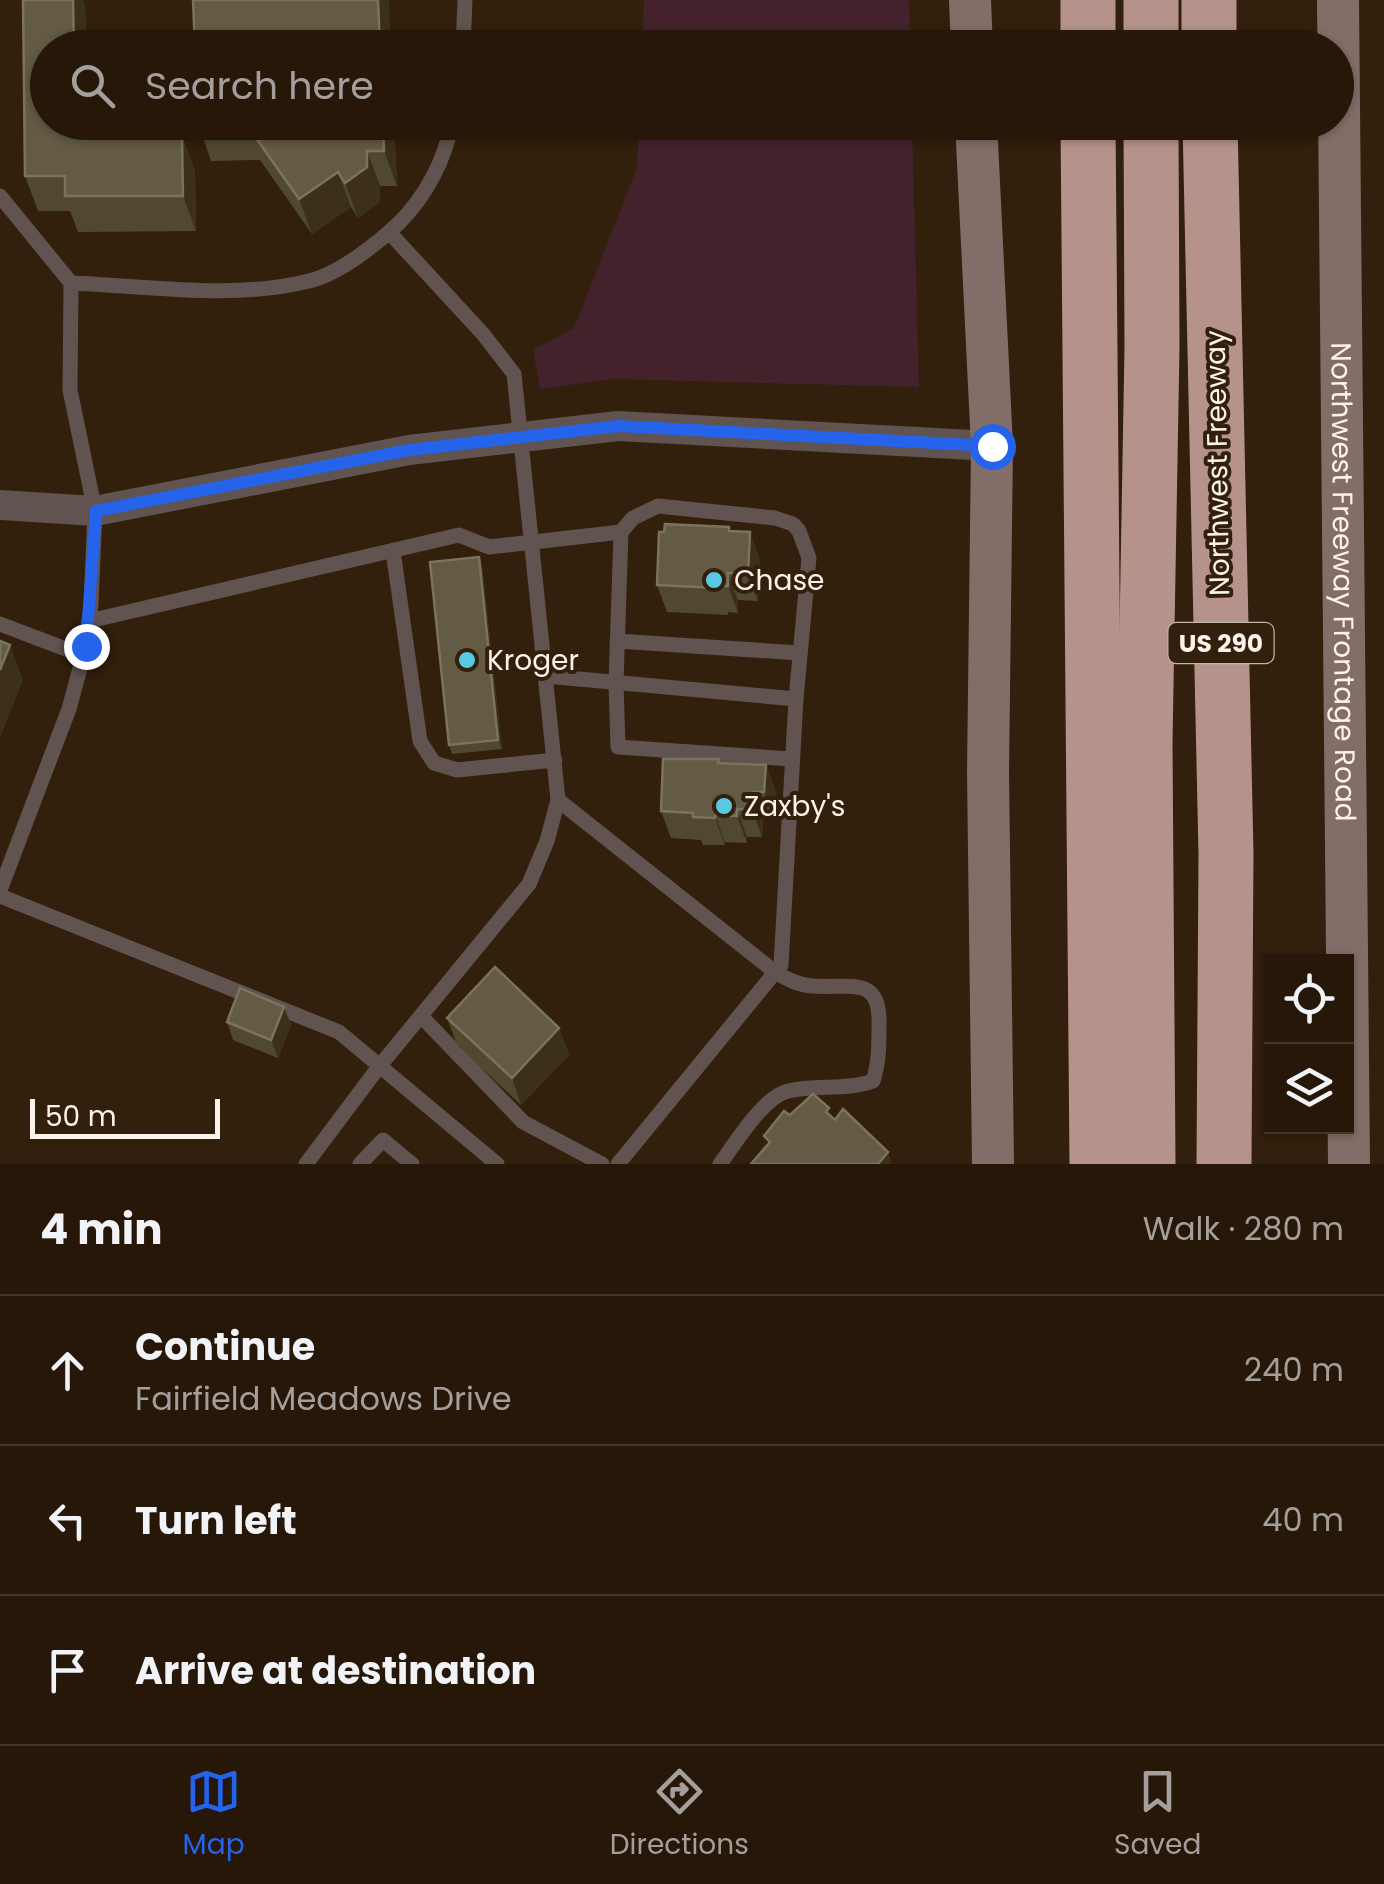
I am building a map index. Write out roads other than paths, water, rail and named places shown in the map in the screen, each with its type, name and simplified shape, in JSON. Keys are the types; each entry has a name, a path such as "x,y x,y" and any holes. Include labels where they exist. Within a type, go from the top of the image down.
{"highway":[{"path":"1088,0 1088,30"},
{"path":"1151,0 1151,30"},
{"path":"1208,0 1209,30"},
{"path":"1088,140 1097,1164"},
{"path":"1148,1164 1145,742 1152,140"},
{"name":"Northwest Freeway","path":"1210,140 1226,854 1224,1164"},
{"path":"1152,347 1169,794 1172,1164"}],"main road":[{"path":"970,0 971,30"},
{"name":"Northwest Freeway Frontage Road","path":"1338,0 1338,30"},
{"path":"977,140 992,446 988,772 993,1164"},
{"name":"Northwest Freeway Frontage Road","path":"1339,140 1349,1164"}],"street":[{"path":"0,506 96,511 409,450 618,426 992,446"}],"lane":[{"path":"464,30 465,0"},
{"path":"71,282 247,291 313,280 376,245 420,201 448,140"},
{"path":"0,196 71,282 70,390 96,511 84,656 70,708 0,893 339,1032 497,1164"},
{"path":"306,1164 378,1068 529,884 548,841 558,800 514,374 483,334 388,232"},
{"path":"618,1164 781,964 791,759 810,558 793,524 775,518 658,506 632,518 621,532 618,747 791,759"},
{"path":"89,621 458,535 489,547 621,532"},
{"path":"392,550 420,740 434,764 456,770 555,760"},
{"path":"0,624 84,656"},
{"path":"617,641 800,654"},
{"path":"546,676 796,699"},
{"path":"558,800 775,972 808,986 864,987 876,996 880,1012 878,1066 873,1081 860,1086 785,1091 767,1103 720,1164"},
{"path":"421,1016 523,1122 602,1164"},
{"path":"360,1164 383,1140 412,1164"}],"place":[{"name":"Chase","path":"714,580"},
{"name":"Kroger","path":"467,660"},
{"name":"Zaxby's","path":"724,806"}]}
